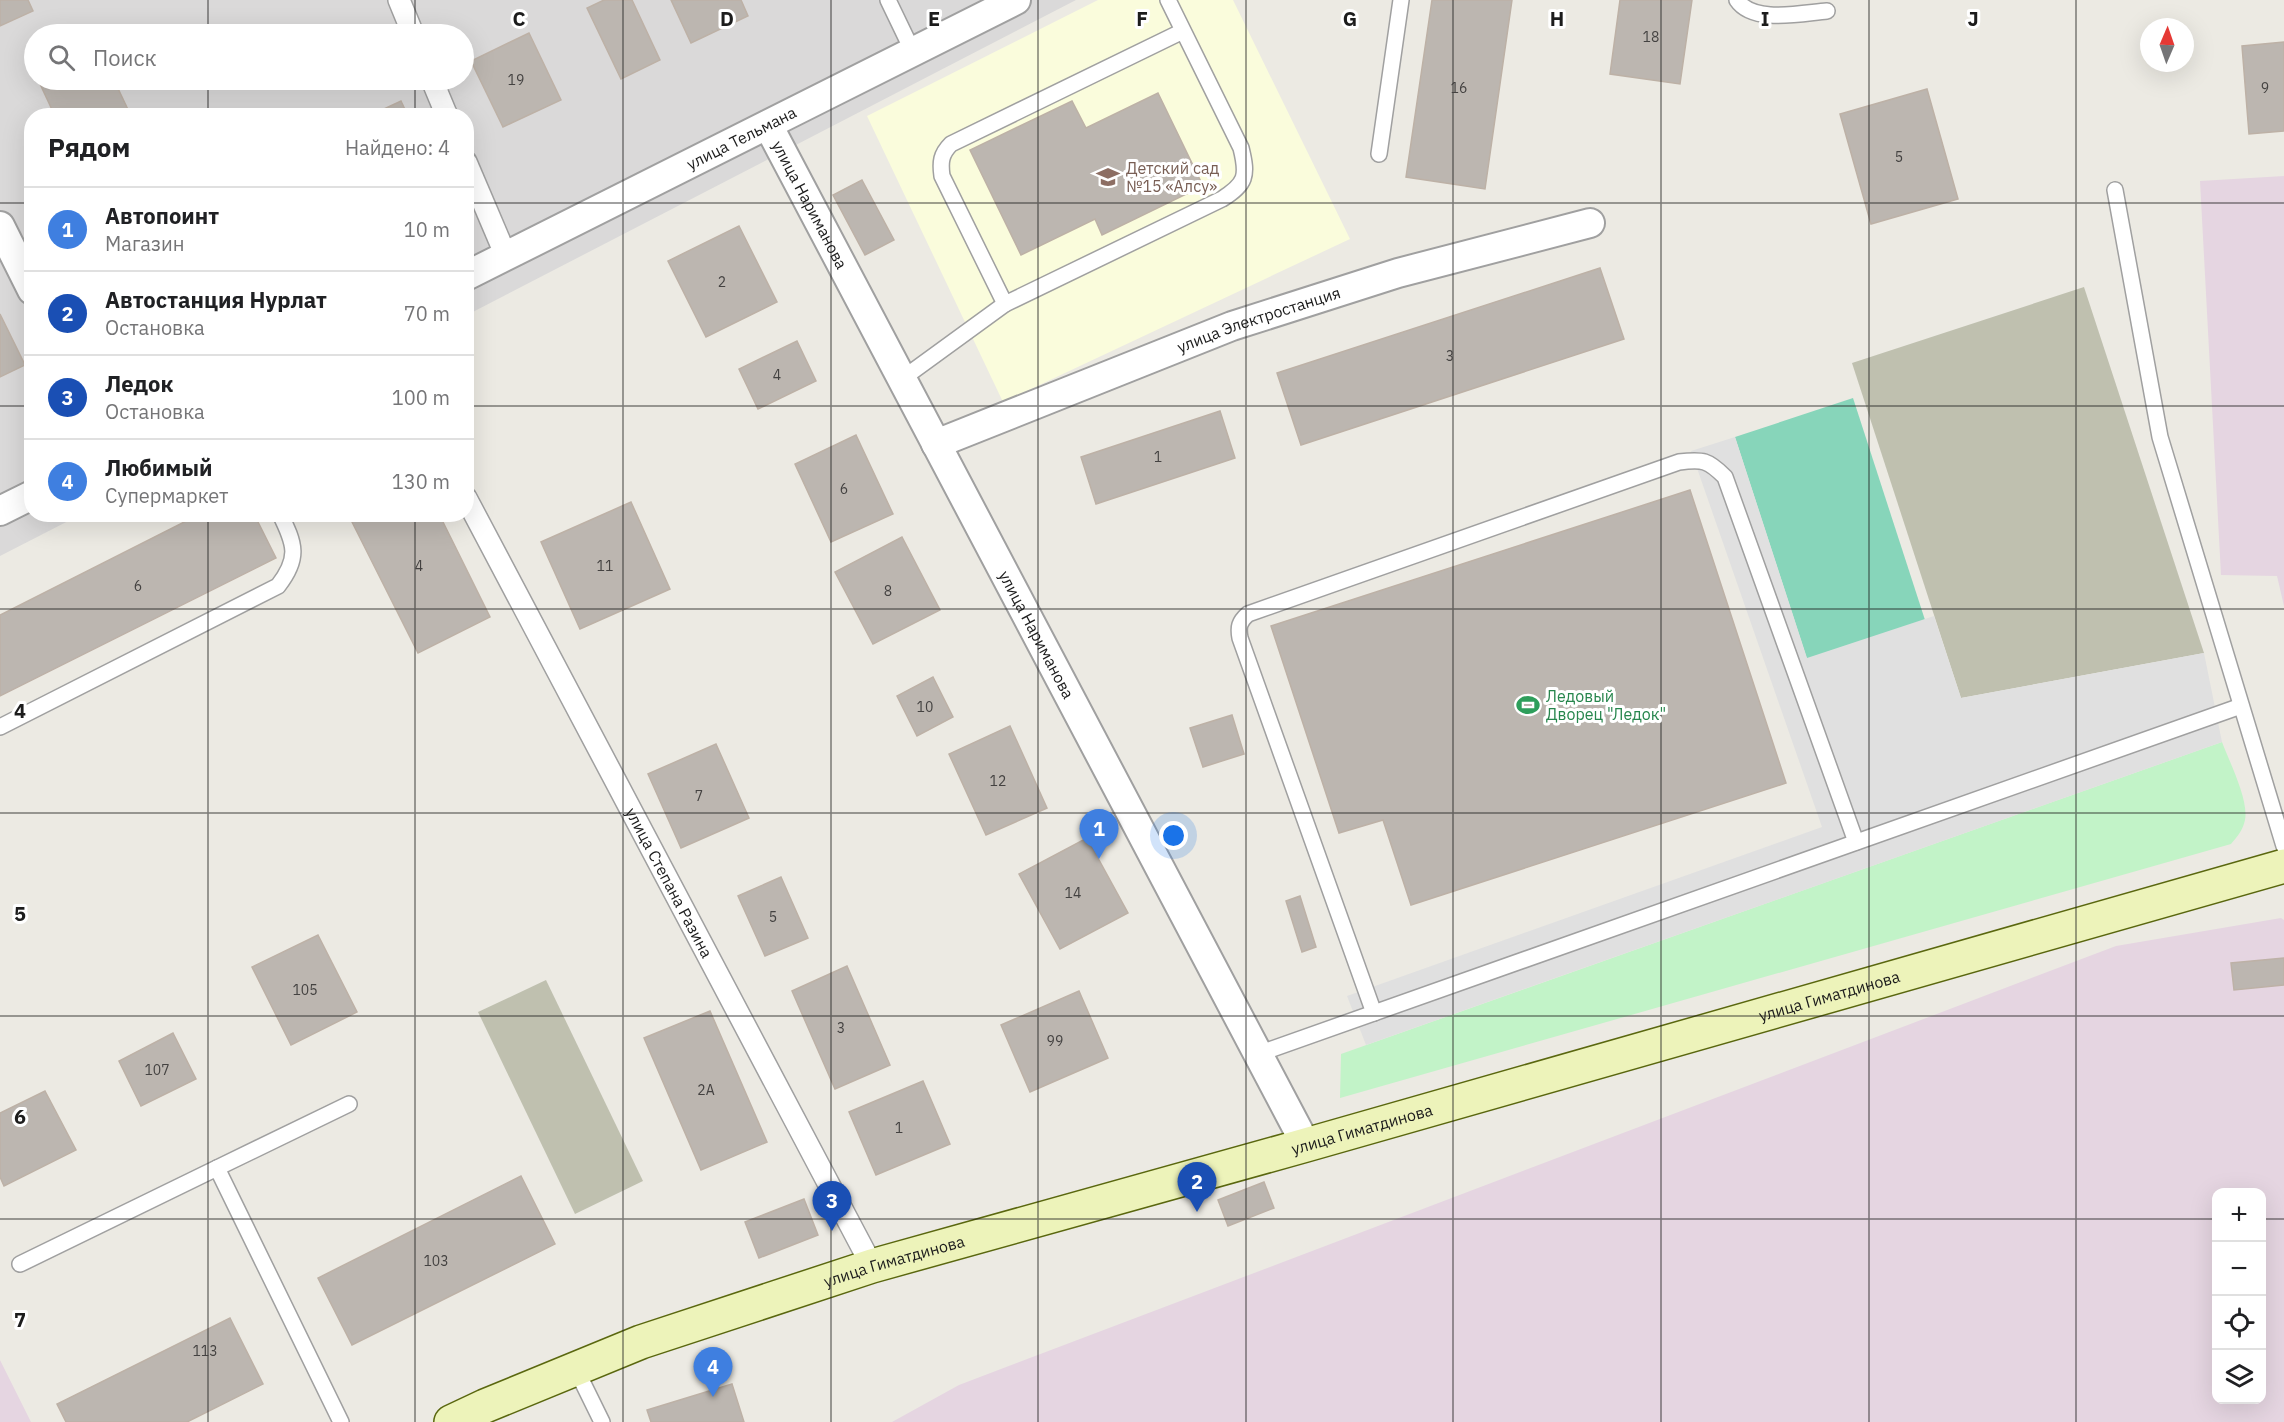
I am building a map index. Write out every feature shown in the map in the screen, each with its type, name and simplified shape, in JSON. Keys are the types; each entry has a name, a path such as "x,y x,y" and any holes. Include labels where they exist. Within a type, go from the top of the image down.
{"main road":[{"name":"улица Гиматдинова","path":"451,1422 641,1342 872,1266 2284,867"}],"street":[{"path":"399,0 409,24"},
{"name":"улица Тельмана","path":"474,272 1016,0"},
{"path":"436,90 444,108"},
{"name":"улица Нариманова","path":"768,125 1306,1145"},
{"path":"474,181 506,256"},
{"name":"улица Электростанция","path":"936,444 1232,326 1398,273 1590,223"},
{"path":"0,226 24,274"},
{"path":"0,510 24,499"},
{"name":"улица Степана Разина","path":"474,513 872,1266"}],"lane":[{"path":"888,0 913,52"},
{"path":"902,379 1005,304 1222,199 1238,189 1246,168 1241,148 1168,0"},
{"path":"1379,154 1401,0"},
{"path":"1737,0 1741,6 1765,16 1827,11"},
{"path":"1005,304 942,176 940,163 944,152 951,144 1183,31"},
{"path":"2115,190 2158,429 2284,846"},
{"path":"1374,1013 1240,638 1238,628 1241,620 1248,614 1679,462 1700,459 1712,464 1725,477 1856,842"},
{"path":"0,727 278,585 289,572 294,556 293,539 284,522"},
{"path":"1258,1054 2241,706"},
{"path":"20,1264 349,1104"},
{"path":"217,1168 341,1422"},
{"path":"576,1369 602,1422"}],"shaded area":[{"path":"0,0 1076,0 474,311 474,108 24,108 24,522 66,522 0,556"},
{"name":"Детский сад №15 «Алсу»","path":"1098,0 1233,0 1350,239 1003,402 867,116"},
{"path":"2284,176 2284,606 2277,576 2221,575 2200,181"},
{"path":"2084,287 2204,653 1961,698 1852,363"},
{"path":"1735,437 1807,658 1934,616 1961,698 2204,653 2222,742 1366,1045 1347,996 1822,827 1691,451"},
{"path":"2281,918 2284,920 2284,1422 892,1422 959,1385 2116,946"},
{"path":"546,980 643,1181 575,1214 478,1012"},
{"path":"0,1360 31,1422 0,1422"}],"green space":[{"path":"1853,398 1925,620 1807,659 1735,437"},
{"path":"2222,742 2241,792 2245,812 2243,827 2231,844 1340,1098 1341,1054"}],"building":[{"path":"0,0 28,0 33,11 0,26"},
{"path":"604,0 632,0 660,60 621,79 587,8"},
{"path":"671,0 741,0 748,16 691,43"},
{"path":"1432,0 1512,0 1485,189 1406,177"},
{"path":"1620,0 1692,0 1680,84 1610,74"},
{"path":"529,33 561,100 503,127 474,67 474,60"},
{"path":"2284,42 2284,131 2249,134 2242,46"},
{"path":"1927,89 1958,199 1871,224 1840,114"},
{"path":"43,90 119,90 127,108 51,108"},
{"path":"1158,93 1203,186 1102,235 1095,219 1021,255 970,150 1072,101 1086,128"},
{"path":"401,101 404,108 386,108"},
{"path":"862,180 894,240 865,255 833,195"},
{"path":"739,226 777,302 706,337 668,261"},
{"path":"1600,268 1624,339 1301,445 1277,373"},
{"path":"0,314 24,365 0,377"},
{"path":"797,341 816,381 758,409 739,369"},
{"path":"1220,411 1235,458 1096,504 1081,457"},
{"path":"856,435 893,514 831,542 795,464"},
{"name":"Ледовый Дворец \"Ледок\"","path":"1690,490 1786,783 1411,905 1383,820 1339,833 1271,626"},
{"path":"631,502 670,589 580,629 541,542"},
{"path":"184,522 258,522 276,558 0,696 0,615"},
{"path":"352,522 443,522 490,617 418,653"},
{"path":"902,537 940,610 873,644 835,572"},
{"path":"933,677 953,717 917,736 897,696"},
{"path":"1232,715 1244,754 1203,767 1190,728"},
{"path":"1010,726 1047,808 986,835 949,754"},
{"path":"716,744 749,818 681,848 648,774"},
{"path":"1087,838 1128,913 1060,949 1019,874"},
{"path":"781,877 808,938 765,956 738,896"},
{"path":"1300,896 1316,947 1302,952 1286,901"},
{"path":"318,935 357,1012 291,1045 252,967"},
{"path":"2284,958 2284,985 2234,990 2231,963"},
{"path":"847,966 890,1065 835,1089 792,991"},
{"path":"1079,991 1108,1058 1030,1092 1001,1025"},
{"path":"710,1011 767,1142 701,1170 644,1038"},
{"path":"173,1033 196,1079 141,1106 119,1061"},
{"path":"923,1081 950,1144 876,1175 849,1112"},
{"path":"45,1091 76,1150 4,1186 0,1177 0,1113"},
{"path":"521,1176 555,1244 352,1345 318,1278"},
{"path":"1264,1182 1274,1208 1228,1226 1218,1200"},
{"path":"804,1199 818,1235 759,1258 745,1222"},
{"path":"230,1318 263,1384 187,1422 66,1422 57,1404"},
{"path":"732,1384 744,1422 651,1422 647,1410"}],"place":[{"name":"Детский сад №15 «Алсу»","path":"1108,177"},
{"name":"Ледовый Дворец \"Ледок\"","path":"1528,705"},
{"name":"Автопоинт","path":"1099,859"},
{"name":"Автостанция Нурлат","path":"1197,1212"},
{"name":"Ледок","path":"832,1231"},
{"name":"Любимый","path":"713,1397"}]}
